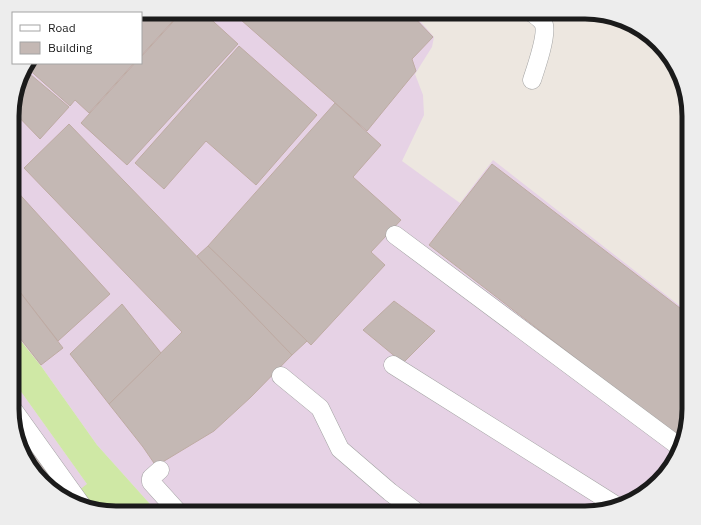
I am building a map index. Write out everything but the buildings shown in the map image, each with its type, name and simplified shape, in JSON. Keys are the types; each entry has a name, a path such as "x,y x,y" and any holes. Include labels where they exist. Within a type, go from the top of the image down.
{"lane":[{"path":"532,80 543,41 544,25 541,19"},
{"path":"395,235 676,444"},
{"path":"393,366 611,502"},
{"path":"281,376 320,408 340,449 409,506"},
{"path":"20,419 76,497"},
{"path":"160,470 151,478 151,482 173,506"}],"shaded area":[{"path":"142,19 418,19 434,37 432,47 415,74 423,95 424,115 402,161 460,203 493,160 682,308 682,415 679,434 675,446 666,463 658,473 639,490 616,501 597,505 152,506 97,445 41,366 19,339 19,116 22,91 34,64 142,64"},
{"path":"19,389 87,484 79,499 57,486 39,468 26,446 22,434 19,415"}],"green space":[{"path":"19,339 41,366 97,445 152,506 110,506 86,501 78,491 87,484 19,389"}]}
